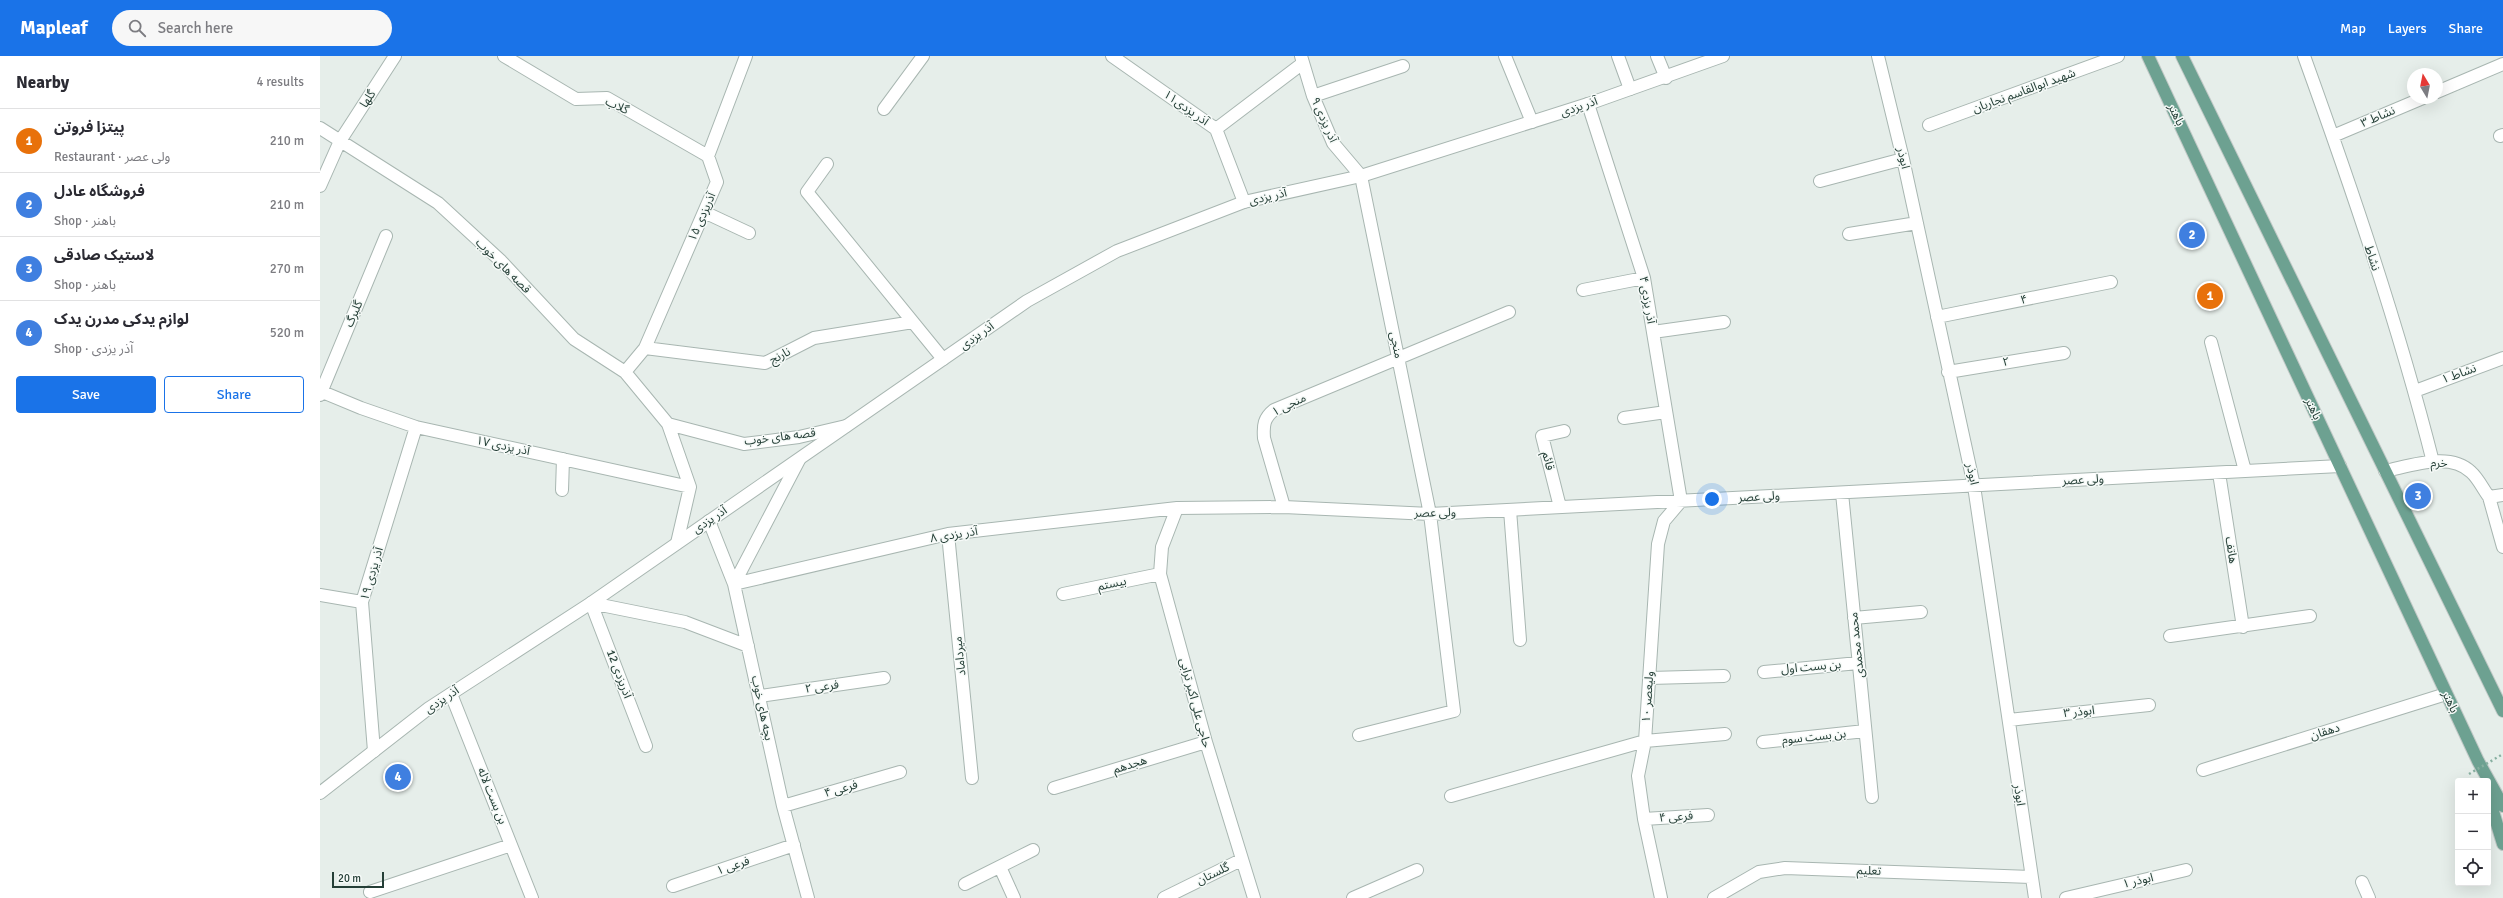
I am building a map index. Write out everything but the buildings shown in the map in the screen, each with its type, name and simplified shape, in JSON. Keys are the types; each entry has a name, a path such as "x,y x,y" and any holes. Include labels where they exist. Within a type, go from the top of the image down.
{"main road":[{"name":"باهنر","path":"2148,56 2478,761"},
{"path":"2182,56 2503,710"},
{"path":"2478,761 2483,778"},
{"path":"2478,761 2503,806"},
{"path":"2491,805 2503,844"}],"street":[{"name":"گلها","path":"320,186 340,141 395,56"},
{"name":"گلاب","path":"504,56 576,99 607,98 708,156"},
{"path":"708,156 746,56"},
{"path":"884,109 923,56"},
{"name":"آذر یزدی۱۱","path":"1112,56 1216,129 1244,202"},
{"path":"1505,56 1532,122"},
{"path":"1618,56 1630,89"},
{"path":"1657,56 1666,78"},
{"name":"آذر یزدی","path":"320,793 451,694 591,603 1027,301 1117,251 1244,202 1361,176 1588,104 1666,78 1722,56"},
{"name":"ابوذر","path":"1878,56 1903,159 1948,372 1974,486 2035,898"},
{"name":"شهید ابوالقاسم نجاریان","path":"1929,125 2118,56"},
{"name":"نشاط","path":"2304,56 2333,136 2415,390 2433,462"},
{"path":"1216,129 1302,60"},
{"name":"آذر یزدی ۹","path":"1302,60 1313,96 1333,143 1361,176"},
{"path":"2443,89 2503,64"},
{"path":"1313,96 1403,66"},
{"name":"۴ آذر یزدی","path":"1588,104 1644,278 1681,501"},
{"name":"نشاط ۳","path":"2333,136 2409,104"},
{"name":"قصه های خوب","path":"320,128 438,203 501,261 574,340 624,372 668,424 690,487"},
{"name":"۱۵ آذریزدی","path":"624,372 644,348 718,182 708,156"},
{"path":"1820,181 1903,159"},
{"path":"827,164 807,192 943,359"},
{"name":"منجی","path":"1359,735 1454,712 1430,514 1361,176"},
{"path":"704,212 749,234"},
{"path":"1849,234 1917,223"},
{"name":"گلبرگ","path":"321,392 386,236"},
{"path":"1583,290 1644,278"},
{"name":"۴","path":"1937,317 2111,282"},
{"name":"منجی ۱","path":"1284,507 1264,438 1263,426 1268,415 1274,410 1398,357 1509,312"},
{"name":"نارنج","path":"644,348 765,363 814,338 913,322"},
{"path":"1653,332 1724,322"},
{"path":"2211,342 2244,471"},
{"name":"۲","path":"1948,372 2064,353"},
{"name":"نشاط ۱","path":"2415,390 2503,358"},
{"name":"آذر یزدی ۱۷","path":"321,392 416,427 690,487"},
{"path":"1624,418 1666,412"},
{"name":"قصه های خوب","path":"668,424 744,444 798,437 846,426"},
{"name":"آذر یزدی ۱۹","path":"374,751 362,602 416,427"},
{"name":"قائم","path":"1560,507 1542,436 1564,431"},
{"path":"562,490 563,459"},
{"path":"734,584 799,460"},
{"name":"خرم","path":"2385,470 2433,462 2455,463 2471,471 2489,497 2503,547"},
{"name":"ولی عصر","path":"1177,508 1284,507 1430,514 2340,466"},
{"name":"هاتف","path":"2219,473 2243,627"},
{"path":"677,542 690,487"},
{"name":"محمد محمدی","path":"1842,493 1872,797"},
{"path":"2489,497 2503,495"},
{"name":"۱۰ ولیعصر","path":"1661,898 1644,819 1638,776 1645,741 1658,544 1664,521 1681,501"},
{"name":"۸ آذر یزدی","path":"734,584 948,534 1177,508"},
{"name":"حاجی علی اکبر ترابی","path":"1177,508 1162,547 1160,574 1206,742 1241,860 1254,898"},
{"path":"1510,510 1520,640"},
{"name":"بچه های خوب","path":"709,521 734,584 760,696 783,806 808,898"},
{"name":"میرداماد","path":"948,534 972,778"},
{"name":"بیستم","path":"1063,594 1160,574"},
{"path":"320,595 362,602"},
{"path":"591,603 686,622 748,646"},
{"name":"آذریزدی 12","path":"591,603 646,746"},
{"path":"1854,618 1921,612"},
{"path":"2170,636 2243,627 2310,616"},
{"name":"بن بست اول","path":"1764,672 1858,663"},
{"path":"1650,678 1724,676"},
{"name":"فرعی ۲","path":"760,696 884,678"},
{"name":"بن بست لاله","path":"451,694 532,898"},
{"name":"دهقان","path":"2203,770 2446,694"},
{"name":"ابوذر ۳","path":"2008,720 2149,705"},
{"name":"بن بست سوم","path":"1763,742 1865,732"},
{"path":"1451,796 1645,741 1725,734"},
{"name":"هجدهم","path":"1054,788 1206,742"},
{"name":"فرعی ۴","path":"783,806 900,772"},
{"name":"فرعی ۴","path":"1644,819 1708,815"},
{"path":"370,892 511,845"},
{"name":"فرعی ۱","path":"673,886 794,845"},
{"path":"965,884 1033,850"},
{"name":"گلستان","path":"1164,898 1241,860"},
{"path":"1000,866 1014,898"},
{"name":"تعلیم","path":"1714,898 1759,872 1785,868 2032,877"},
{"path":"1353,898 1417,870"},
{"name":"ابوذر ۱","path":"2066,898 2186,870"},
{"path":"2362,882 2369,898"}],"path":[{"path":"2468,774 2503,754"}],"place":[{"name":"فروشگاه عادل","path":"2192,235"},
{"name":"پیتزا فروتن","path":"2210,296"},
{"name":"لاستیک صادقی","path":"2418,496"},
{"name":"لوازم یدکی مدرن یدک","path":"398,777"}]}
